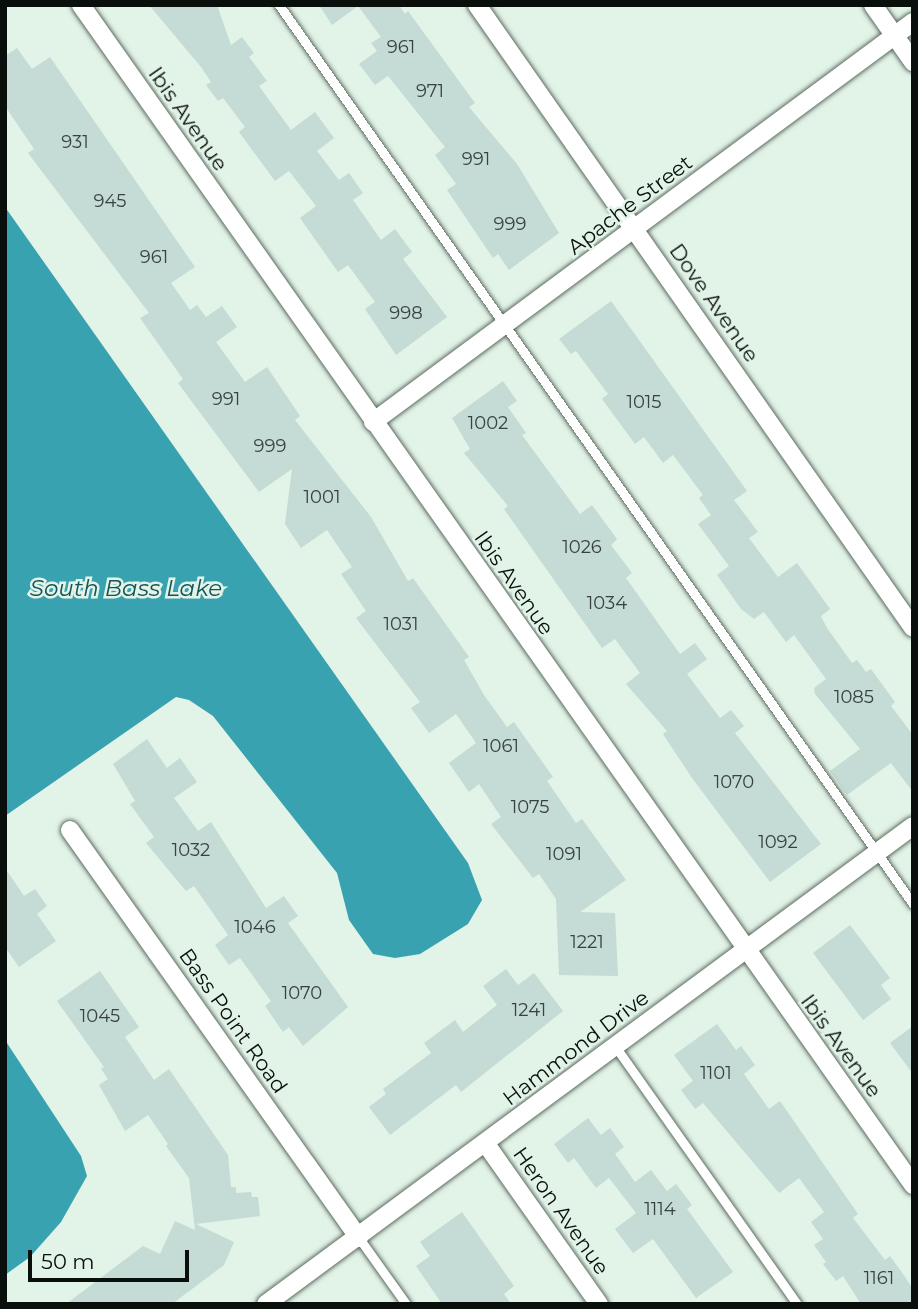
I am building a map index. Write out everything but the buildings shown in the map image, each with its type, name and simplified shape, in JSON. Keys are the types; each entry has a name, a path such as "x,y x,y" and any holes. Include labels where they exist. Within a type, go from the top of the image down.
{"street":[{"name":"Ibis Avenue","path":"81,5 743,950 913,1185"},
{"name":"Dove Avenue","path":"477,5 913,628"},
{"path":"873,5 913,62"},
{"name":"Apache Street","path":"373,422 636,230 913,22"},
{"name":"Hammond Drive","path":"266,1304 913,827"},
{"name":"Bass Point Road","path":"70,830 359,1238"},
{"name":"Heron Avenue","path":"486,1144 599,1304"}],"lane":[{"path":"279,5 875,854 913,904"},
{"path":"615,1046 797,1304"},
{"path":"359,1238 406,1304"}],"water":[{"name":"South Bass Lake","path":"5,207 468,863 482,900 468,924 420,954 395,958 373,954 349,920 337,873 213,716 189,700 176,697 5,816"},
{"path":"5,1040 81,1156 87,1176 61,1222 30,1257 5,1275"}]}
